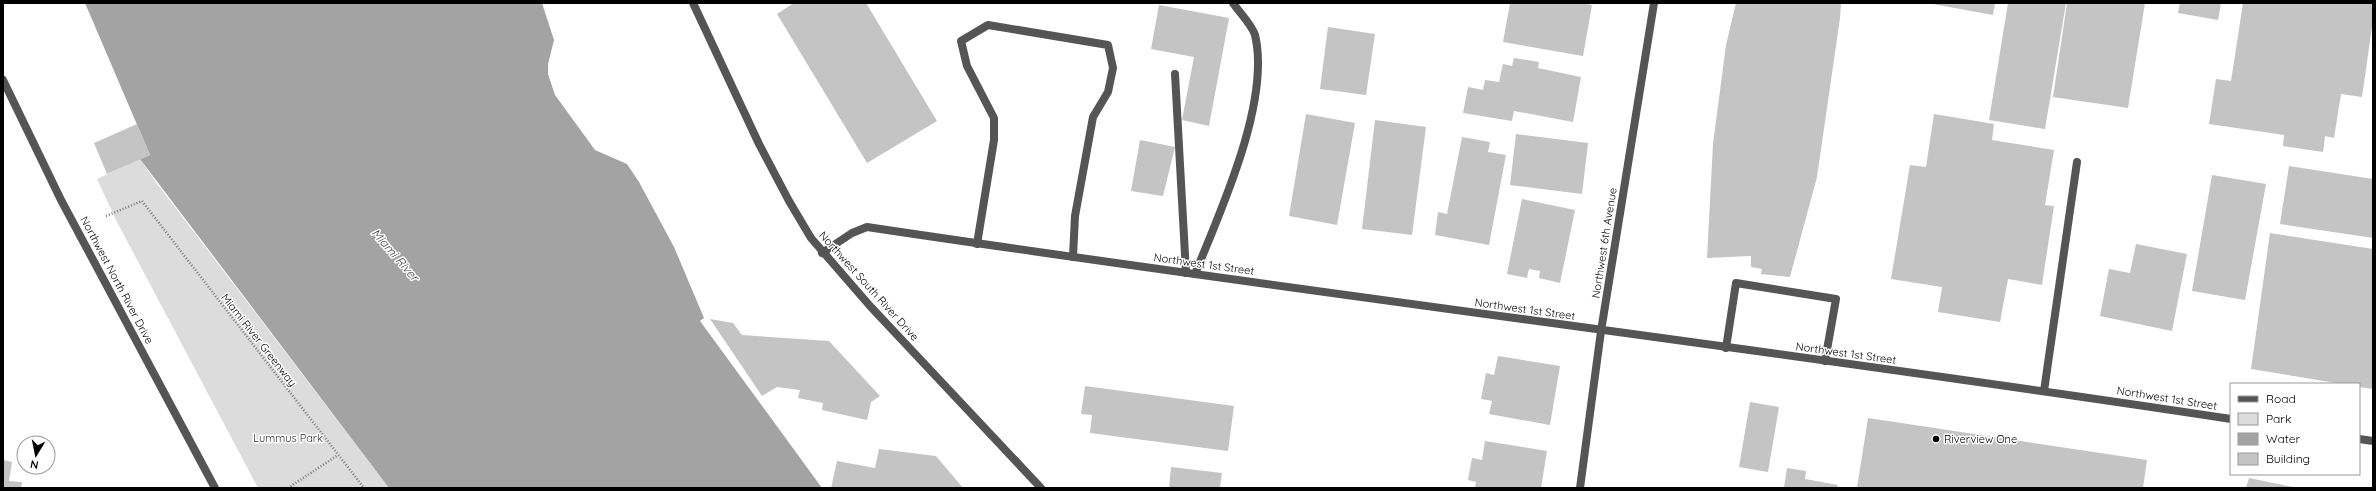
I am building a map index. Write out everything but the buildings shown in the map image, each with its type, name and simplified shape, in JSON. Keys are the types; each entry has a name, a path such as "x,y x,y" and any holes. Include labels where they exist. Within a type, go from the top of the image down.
{"street":[{"name":"Northwest South River Drive","path":"693,3 759,144 799,219 822,253 1040,488"},
{"path":"1190,274 1244,141 1255,98 1259,61 1255,34 1233,3"},
{"name":"Northwest 6th Avenue","path":"1580,488 1601,331 1654,3"},
{"path":"977,244 994,140 994,118 967,66 961,40 988,24 1108,45 1113,68 1108,92 1093,118 1075,216 1073,257"},
{"path":"1175,74 1190,274"},
{"name":"Northwest North River Drive","path":"3,80 61,200 215,488"},
{"path":"2044,391 2077,162"},
{"name":"Northwest 1st Street","path":"822,253 852,233 867,227 1190,274 2044,391 2230,419"},
{"path":"1726,348 1736,283 1836,299 1826,361"},
{"path":"2360,438 2373,441"}],"path":[{"name":"Miami River Greenway","path":"106,216 142,201 364,488"},
{"path":"288,488 338,455"}],"green space":[{"name":"Lummus Park","path":"140,159 155,181 389,488 258,488 116,220 97,179"}],"water":[{"name":"Miami River","path":"85,3 542,3 554,40 548,64 548,74 555,95 595,150 627,164 639,182 674,247 704,318 700,321 822,488 389,488 140,159 150,155"}],"place":[{"name":"Riverview One","path":"1936,439"}]}
